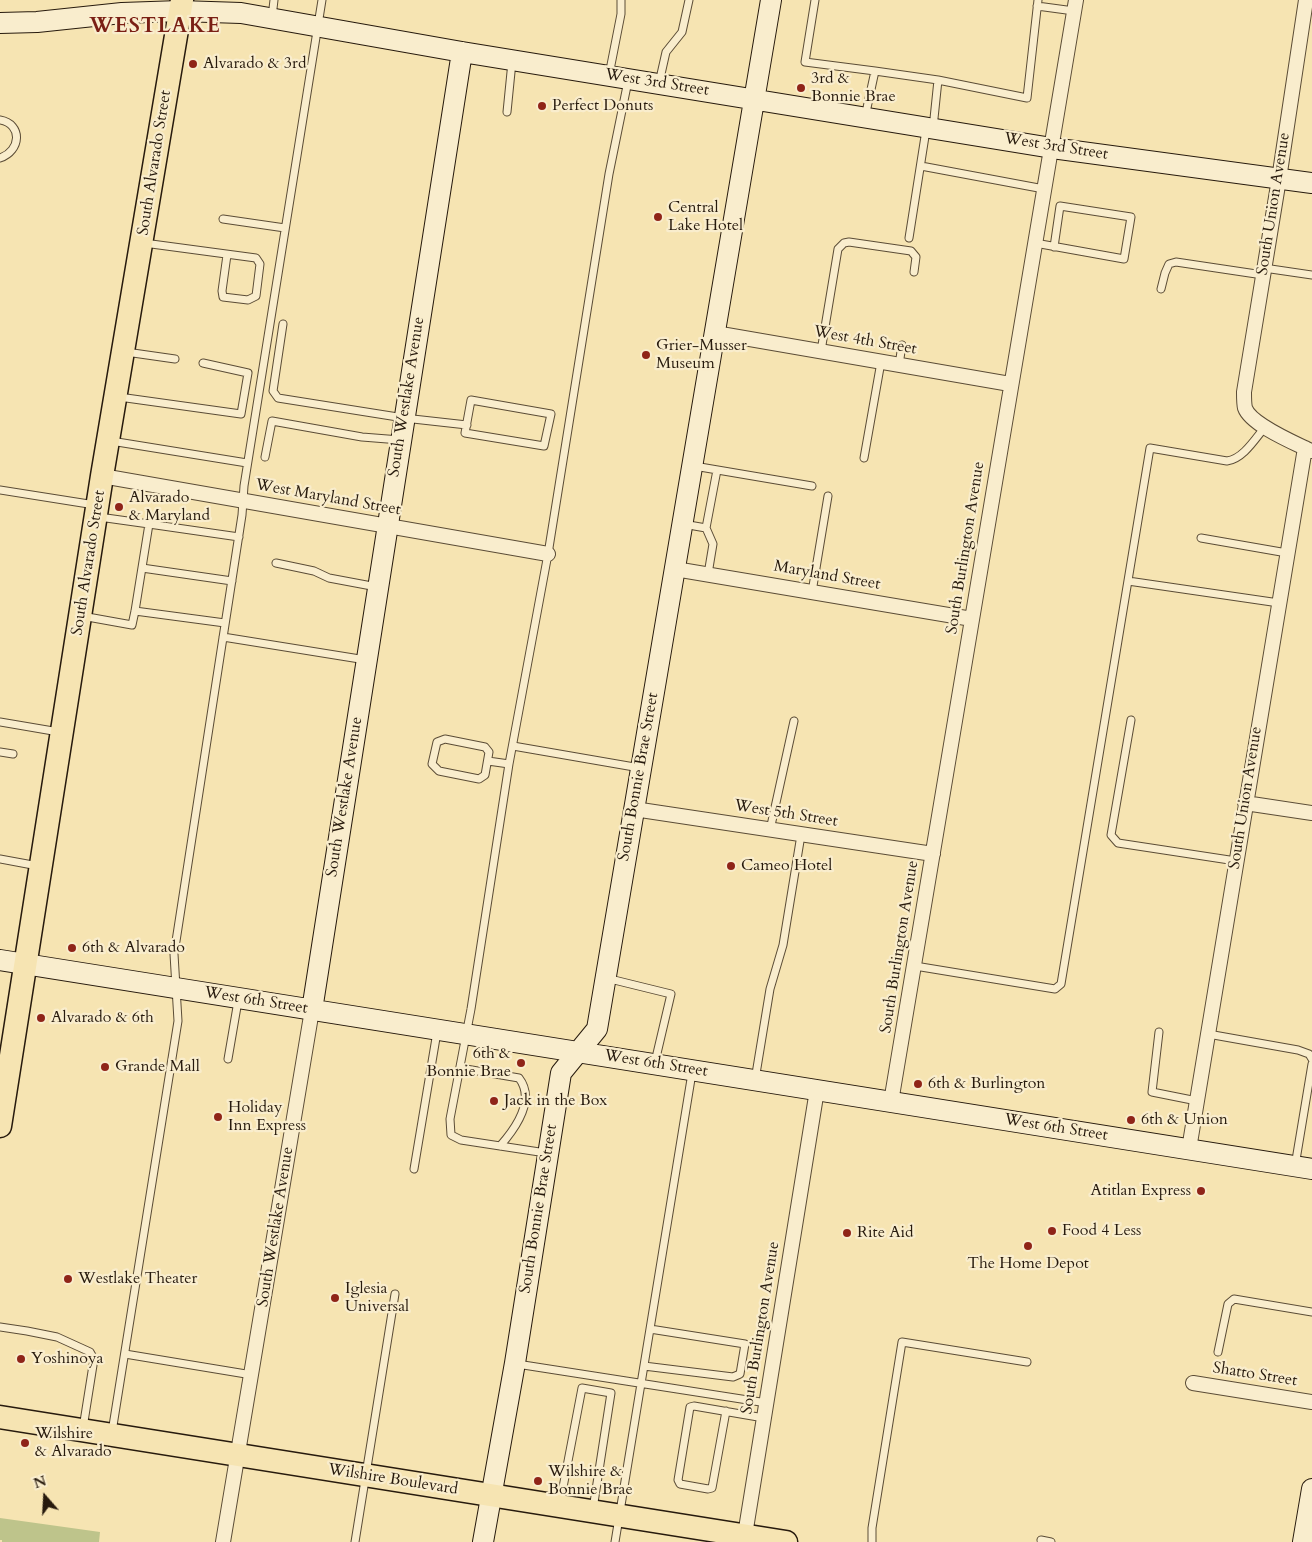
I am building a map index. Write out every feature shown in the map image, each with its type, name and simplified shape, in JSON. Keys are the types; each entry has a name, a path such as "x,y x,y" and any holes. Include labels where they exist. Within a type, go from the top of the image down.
{"main road":[{"name":"South Bonnie Brae Street","path":"483,1542 561,1073 597,1028 771,0"},
{"name":"West 3rd Street","path":"0,23 37,22 181,6 241,13 273,9 318,26 462,52 1052,148 1312,183"},
{"name":"South Alvarado Street","path":"0,1126 102,476 181,6"},
{"name":"South Westlake Avenue","path":"312,1010 462,52"},
{"name":"West 6th Street","path":"0,960 1303,1168"},
{"name":"Wilshire Boulevard","path":"0,1417 592,1511 745,1539 786,1542"},
{"path":"1303,1542 1312,1488"}],"street":[{"name":"South Union Avenue","path":"1265,427 1252,418 1245,409 1244,392 1306,0"},
{"name":"South Burlington Avenue","path":"891,1102 1010,384 1075,6"},
{"name":"West 4th Street","path":"715,333 1010,384"},
{"path":"1265,427 1308,450"},
{"name":"South Union Avenue","path":"1189,1149 1287,553 1308,450"},
{"name":"West Maryland Street","path":"102,476 548,554"},
{"name":"Maryland Street","path":"675,569 972,619"},
{"path":"1245,803 1312,813"},
{"name":"West 5th Street","path":"634,809 933,854"},
{"name":"South Westlake Avenue","path":"223,1542 312,1010"},
{"name":"South Burlington Avenue","path":"745,1539 817,1090"},
{"name":"Shatto Street","path":"1193,1383 1312,1402"}],"lane":[{"path":"112,1435 178,1021 174,954 239,537 247,463 322,0"},
{"path":"547,1153 461,1140 451,1135 450,1119 467,1034 512,746 548,554 608,174 619,77 621,0"},
{"path":"659,83 666,52 682,32 689,0"},
{"path":"815,0 805,62 938,80 1027,98 1037,3 1075,6"},
{"path":"507,112 513,60"},
{"path":"865,117 875,71"},
{"path":"909,238 938,80"},
{"path":"0,120 10,124 14,129 16,142 10,153 0,158"},
{"path":"921,166 1044,189"},
{"path":"1035,244 1124,259 1131,217 1060,206 1054,247"},
{"path":"223,219 285,228"},
{"path":"820,351 840,246 849,242 911,251 916,257 914,272"},
{"path":"142,243 227,254 256,258 260,264 256,296 248,300 223,297 222,291 227,254"},
{"path":"1161,289 1169,264 1176,262 1312,275"},
{"path":"283,324 273,391 278,398 404,418 467,424"},
{"path":"899,365 902,345"},
{"path":"123,352 175,360"},
{"path":"864,458 881,362"},
{"path":"116,397 241,414 248,372 203,363"},
{"path":"471,400 551,414 544,446 465,433 467,424 471,400"},
{"path":"265,457 272,421 362,436 401,440"},
{"path":"915,966 1055,989 1061,984 1150,448 1227,461 1237,458 1265,427"},
{"path":"108,440 247,463"},
{"path":"692,465 812,486"},
{"path":"708,574 714,544 706,528 717,470"},
{"path":"0,490 149,524 239,537"},
{"path":"812,592 828,496"},
{"path":"80,616 132,626 149,524"},
{"path":"682,524 706,528"},
{"path":"1201,538 1287,553"},
{"path":"276,563 314,571 329,578 378,587"},
{"path":"142,568 232,581"},
{"path":"1128,582 1279,603"},
{"path":"135,612 226,623"},
{"path":"223,637 366,660"},
{"path":"1130,720 1111,835 1118,843 1236,861"},
{"path":"770,830 794,721"},
{"path":"0,722 62,732"},
{"path":"445,739 485,747 489,752 488,762 485,775 479,779 439,771 432,764 438,742 445,739"},
{"path":"512,746 641,768"},
{"path":"0,752 13,754"},
{"path":"488,762 509,764"},
{"path":"755,1080 770,989 783,946 801,835"},
{"path":"0,859 41,867"},
{"path":"606,978 671,994 654,1064"},
{"path":"228,1059 238,998"},
{"path":"414,1170 437,1030"},
{"path":"1159,1032 1152,1092 1197,1101"},
{"path":"1208,1034 1298,1050 1309,1054 1312,1059"},
{"path":"1303,1168 1312,1064"},
{"path":"460,1068 519,1078 524,1084 526,1095 521,1116 512,1133 500,1146"},
{"path":"615,1542 692,1070"},
{"path":"355,1542 395,1294"},
{"path":"1218,1352 1228,1304 1234,1299 1312,1312"},
{"path":"0,1327 27,1330 57,1337 90,1352 94,1360 82,1430"},
{"path":"644,1366 733,1377 740,1374 746,1344 650,1329"},
{"path":"872,1542 872,1528 902,1342 1027,1362"},
{"path":"125,1354 252,1375"},
{"path":"514,1364 767,1403"},
{"path":"560,1506 582,1388 611,1393 592,1511"},
{"path":"726,1411 712,1488 680,1484 678,1480 690,1407 694,1406 726,1411 765,1418"},
{"path":"1041,1540 1051,1542"}],"green space":[{"path":"0,1518 100,1532 99,1542 2,1542 0,1540"}],"place":[{"name":"Alvarado & 3rd","path":"193,64"},
{"name":"3rd & Bonnie Brae","path":"801,88"},
{"name":"Perfect Donuts","path":"542,106"},
{"name":"Central Lake Hotel","path":"658,217"},
{"name":"Grier-Musser Museum","path":"646,355"},
{"name":"Alvarado & Maryland","path":"119,507"},
{"name":"Cameo Hotel","path":"731,866"},
{"name":"6th & Alvarado","path":"72,948"},
{"name":"Alvarado & 6th","path":"41,1018"},
{"name":"6th & Bonnie Brae","path":"521,1063"},
{"name":"Grande Mall","path":"105,1067"},
{"name":"6th & Burlington","path":"918,1084"},
{"name":"Jack in the Box","path":"494,1101"},
{"name":"Holiday Inn Express","path":"218,1117"},
{"name":"6th & Union","path":"1131,1120"},
{"name":"Atitlan Express","path":"1201,1191"},
{"name":"Food 4 Less","path":"1052,1231"},
{"name":"Rite Aid","path":"847,1233"},
{"name":"The Home Depot","path":"1028,1246"},
{"name":"Westlake Theater","path":"68,1279"},
{"name":"Iglesia Universal","path":"335,1298"},
{"name":"Yoshinoya","path":"21,1359"},
{"name":"Wilshire & Alvarado","path":"25,1443"},
{"name":"Wilshire & Bonnie Brae","path":"538,1481"}],"district":[{"name":"WESTLAKE","path":"155,27"}]}
